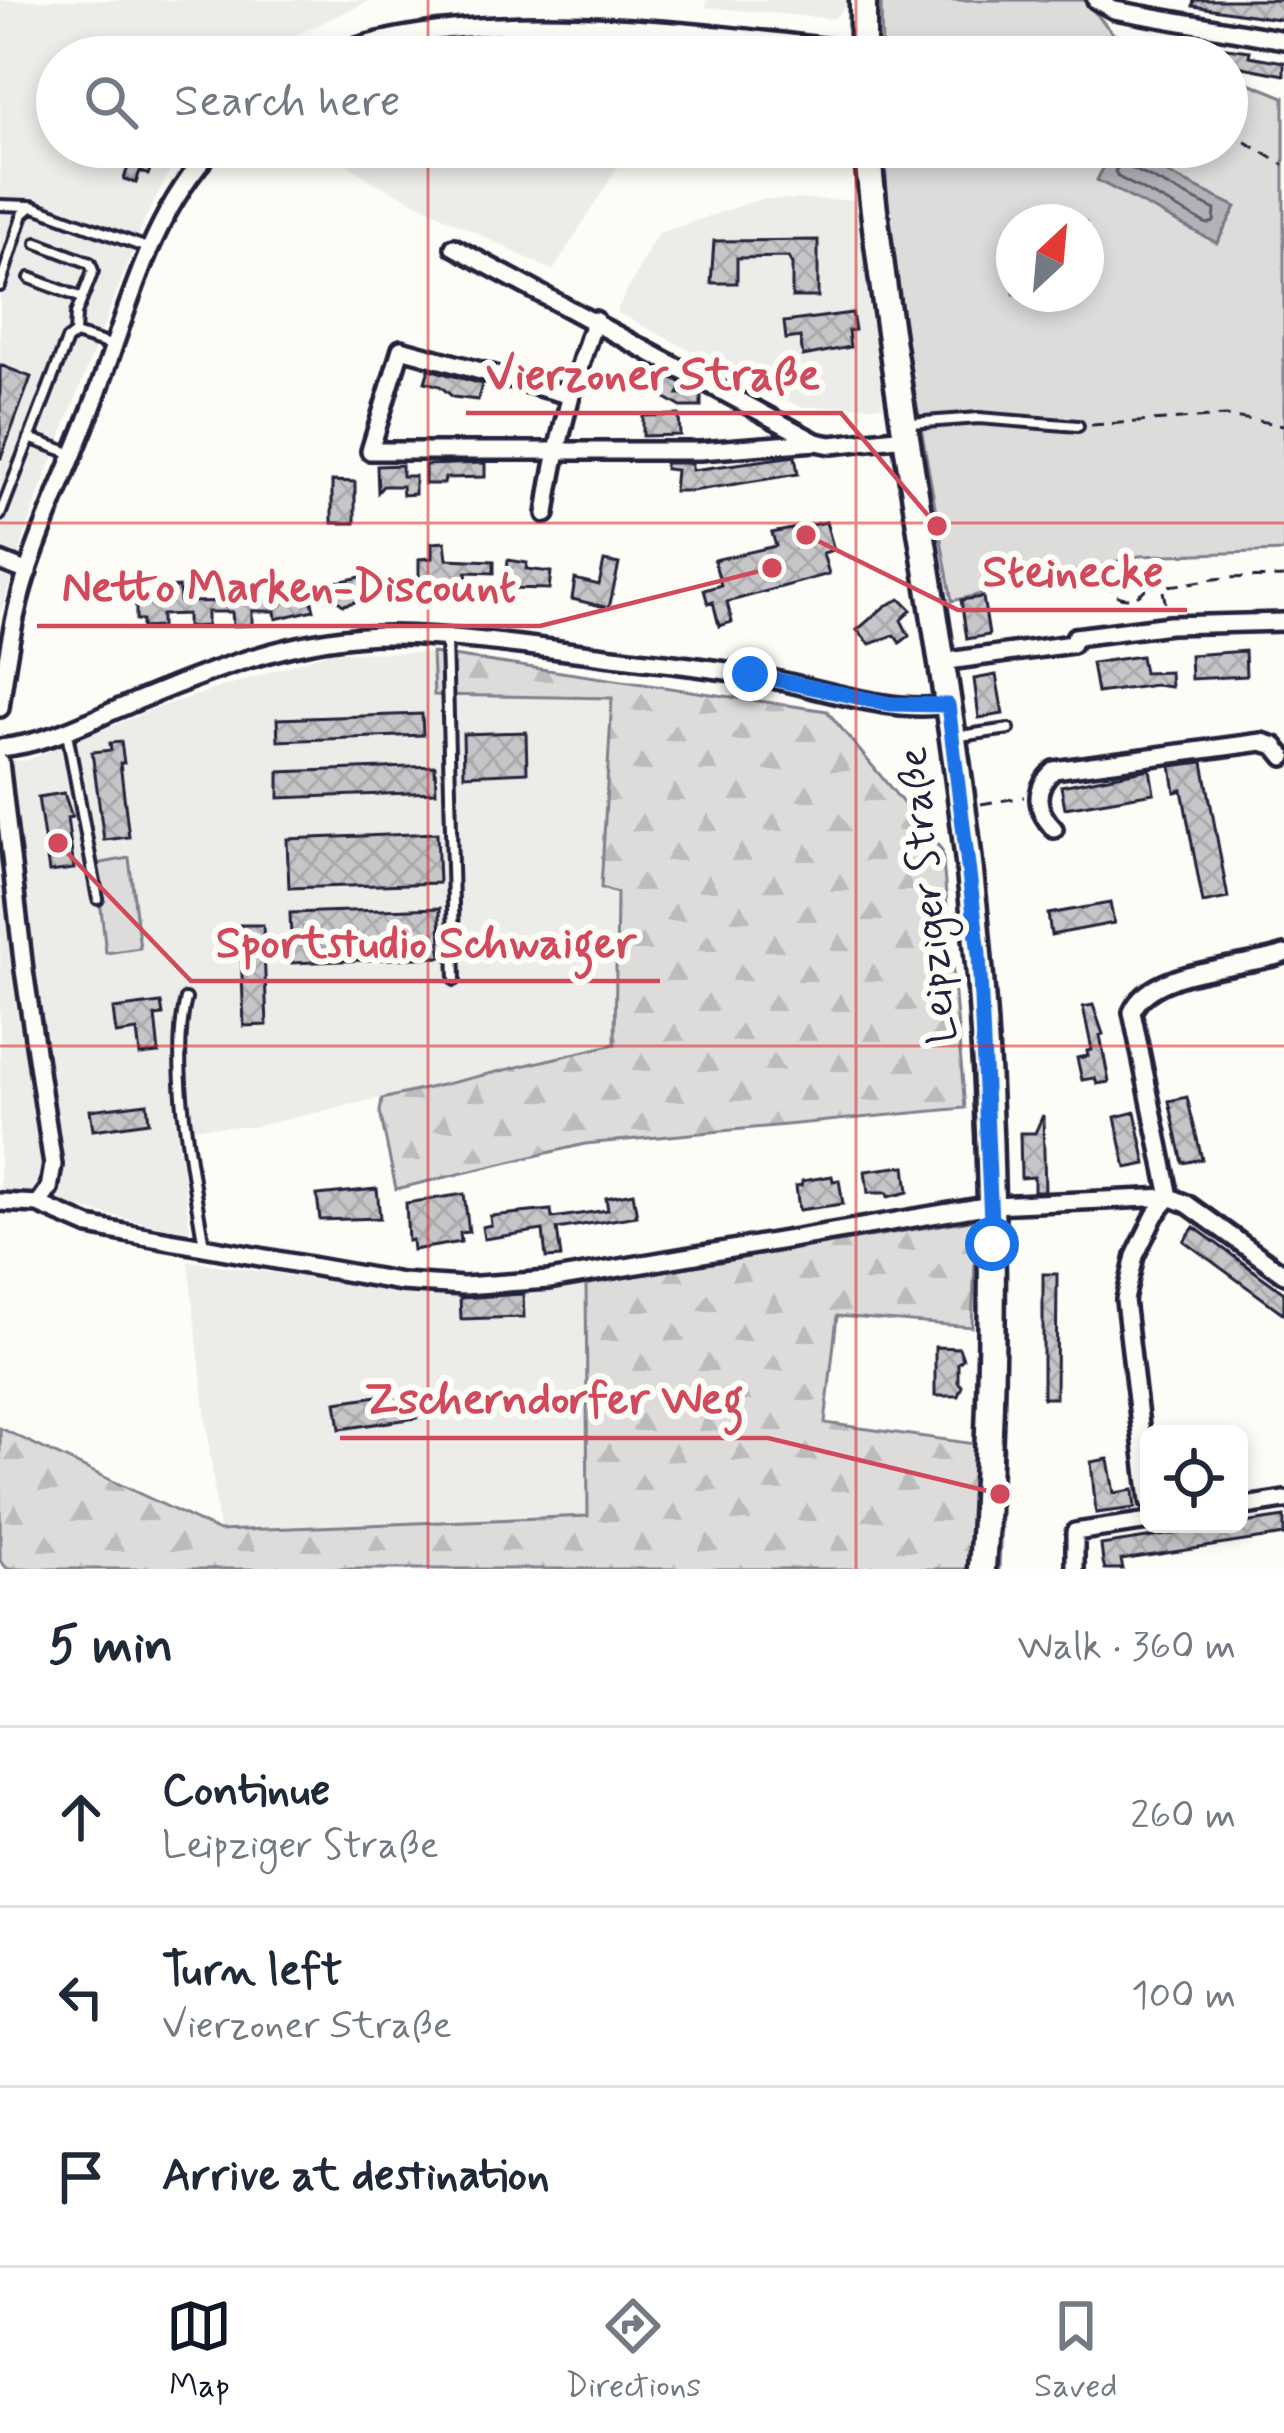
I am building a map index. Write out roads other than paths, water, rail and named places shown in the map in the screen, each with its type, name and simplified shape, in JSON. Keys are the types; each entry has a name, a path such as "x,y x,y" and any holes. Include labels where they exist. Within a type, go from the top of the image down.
{"main road":[{"path":"863,0 866,36"},
{"name":"Leipziger Straße","path":"869,168 881,282 953,737 979,954 991,1205 991,1378 982,1569"}],"street":[{"path":"1096,0 1114,10 1284,40"},
{"path":"378,36 437,17 606,17 740,36"},
{"path":"0,708 10,637 28,572 149,249 197,168"},
{"path":"454,247 817,442"},
{"path":"546,514 568,395 596,320"},
{"path":"568,395 401,349 370,451 700,451 817,442 831,445 904,430"},
{"path":"0,561 28,572"},
{"path":"941,662 1170,625 1284,622"},
{"path":"0,748 26,746 67,732 167,688 295,647 343,638 446,637 750,674 890,704 948,705"},
{"path":"1054,829 1042,817 1038,796 1042,781 1054,770 1262,742 1275,746 1284,757"},
{"path":"0,761 53,1165 49,1189 38,1204"},
{"path":"1170,1197 1134,1024 1137,1001 1159,984 1284,954"},
{"path":"0,1202 38,1204 88,1226 401,1282 464,1286 549,1280 991,1205 1170,1197 1187,1204 1284,1274"},
{"path":"1140,1426 1125,1300 1135,1256 1155,1215 1170,1197"},
{"path":"1248,1506 1284,1500"},
{"path":"1075,1569 1076,1532 1140,1522"}],"lane":[{"path":"0,205 32,206 149,249"},
{"path":"0,286 23,214 32,206"},
{"path":"0,514 67,340 75,334 93,271 90,263 38,243"},
{"path":"30,278 82,298"},
{"path":"75,334 113,346"},
{"path":"904,430 979,418 1078,426"},
{"path":"29,438 74,454"},
{"path":"446,637 455,980"},
{"path":"953,737 1010,729"},
{"path":"67,732 98,899"},
{"path":"186,999 178,1027 204,1247"}],"water":[{"path":"1103,168 1157,168 1236,207 1217,243 1097,180"}],"place":[{"name":"Vierzoner Straße","path":"937,526"},
{"name":"Steinecke","path":"806,535"},
{"name":"Netto Marken-Discount","path":"772,568"},
{"name":"Sportstudio Schwaiger","path":"58,843"},
{"name":"Zscherndorfer Weg","path":"1000,1494"}]}
